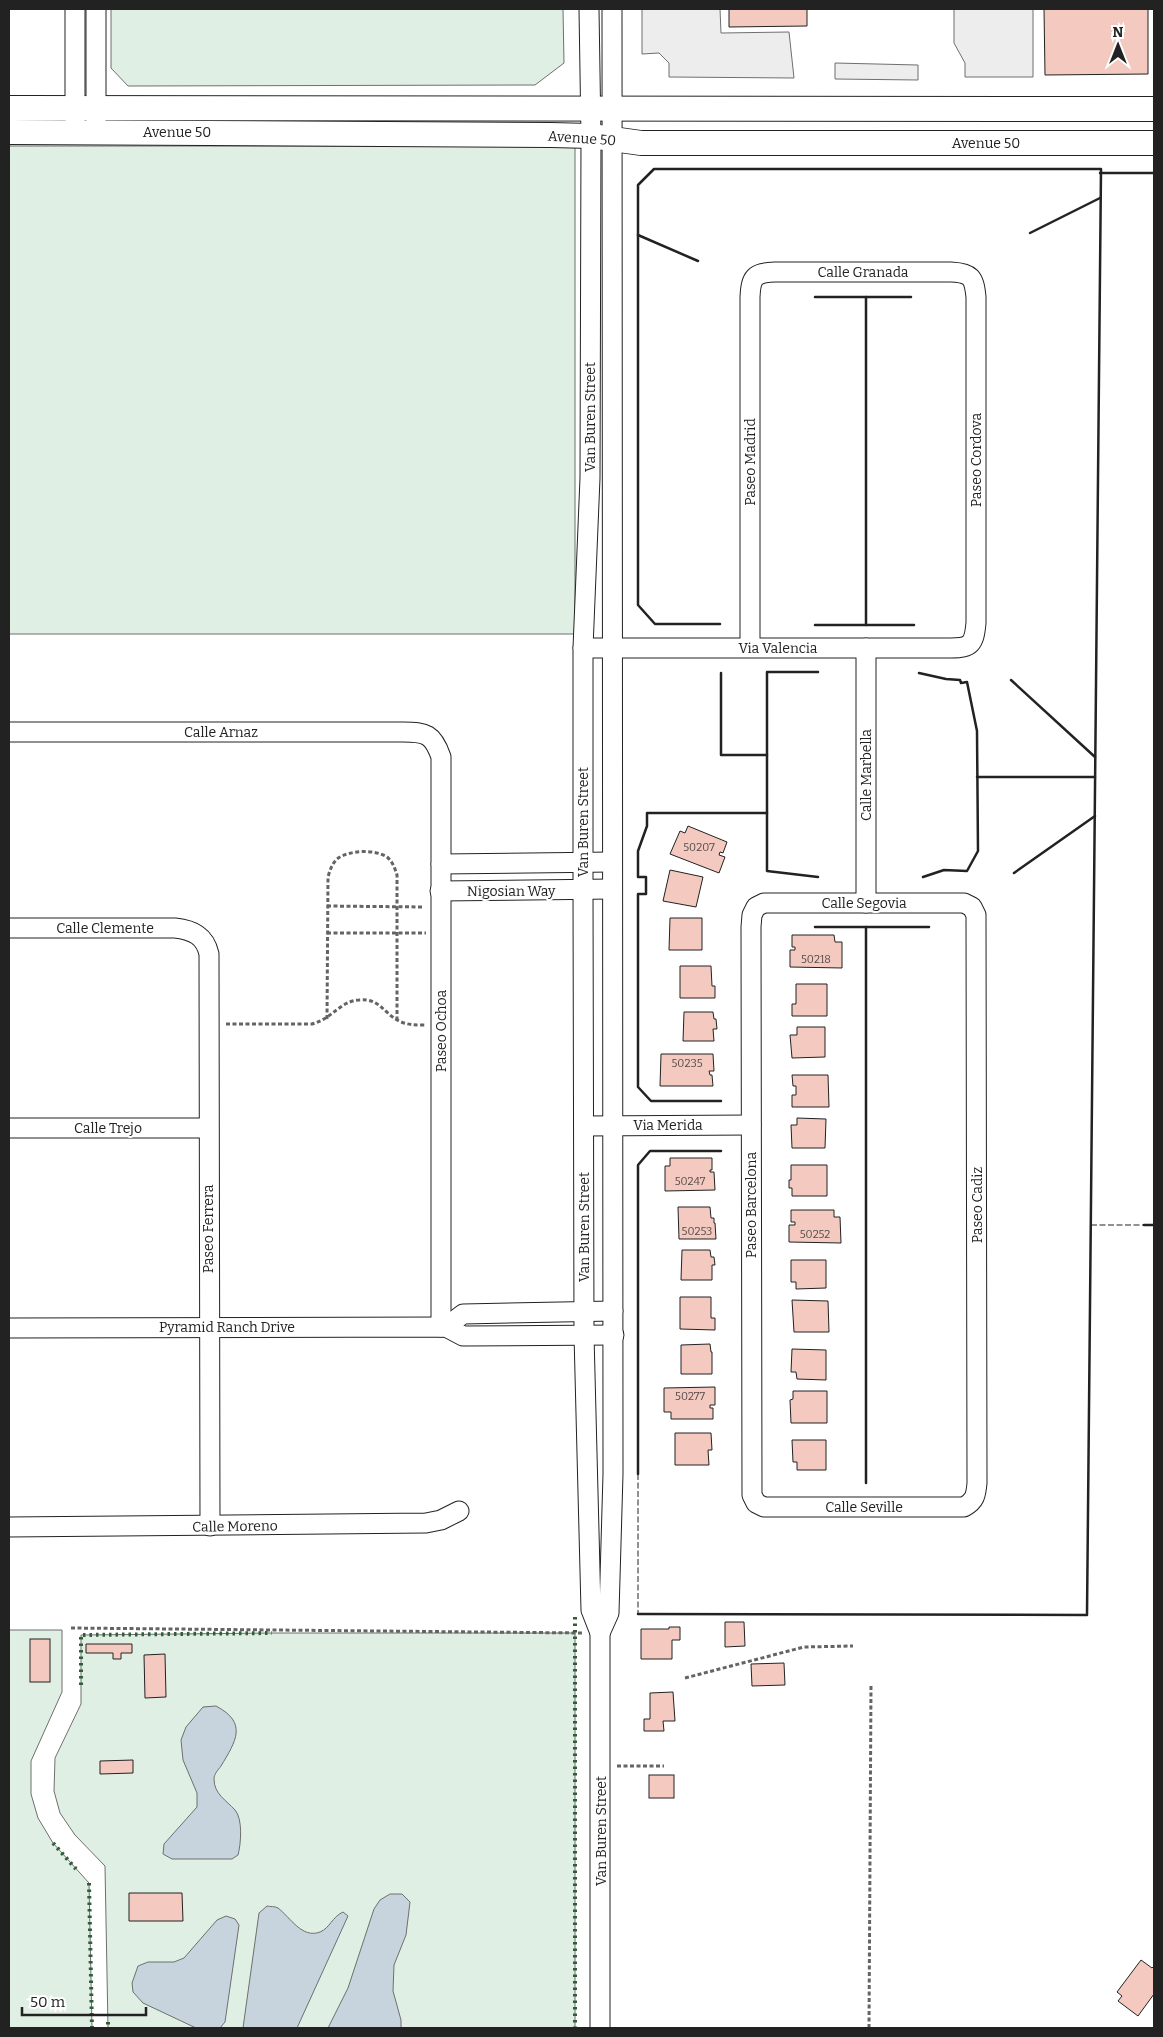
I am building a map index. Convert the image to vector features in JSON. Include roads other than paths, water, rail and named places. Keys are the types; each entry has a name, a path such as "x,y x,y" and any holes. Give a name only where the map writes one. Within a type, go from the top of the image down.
{"main road":[{"name":"Avenue 50","path":"9,108 1154,109"},
{"path":"751,143 820,130 917,130 931,123 943,109 955,122 969,131 1126,131 1154,142"},
{"name":"Avenue 50","path":"9,132 601,137 641,143 1154,142"}],"street":[{"path":"75,9 86,108"},
{"path":"85,132 96,9"},
{"name":"Van Buren Street","path":"589,9 602,108"},
{"name":"Van Buren Street","path":"600,2028 600,1634 591,1610 584,1335 583,648 602,108 612,9"},
{"name":"Van Buren Street","path":"600,1634 609,1614 614,1335 612,862 614,648 601,137"},
{"name":"Calle Granada","path":"754,276 763,272 963,272 971,276"},
{"name":"Paseo Madrid","path":"750,648 750,284 754,276"},
{"name":"Paseo Cordova","path":"971,276 975,284 976,297 976,623 975,636 971,644"},
{"name":"Via Valencia","path":"583,648 963,648 971,644"},
{"name":"Calle Marbella","path":"866,648 866,902"},
{"name":"Calle Arnaz","path":"9,732 421,732 432,738"},
{"name":"Paseo Ochoa","path":"432,738 437,745 441,757 440,1025 443,1327"},
{"name":"Nigosian Way","path":"440,864 612,862"},
{"name":"Nigosian Way","path":"440,899 612,889"},
{"name":"Calle Segovia","path":"756,907 764,903 777,902 952,902 964,903 972,907"},
{"name":"Paseo Barcelona","path":"756,907 752,915 751,928 751,1482 752,1495 756,1503"},
{"name":"Paseo Cadiz","path":"972,907 976,915 977,928 977,1482 976,1495 972,1503"},
{"name":"Calle Clemente","path":"9,928 175,928 190,930 200,935"},
{"name":"Paseo Ferrera","path":"200,935 206,943 209,954 208,1327 210,1526"},
{"name":"Via Merida","path":"584,1126 751,1126"},
{"name":"Calle Trejo","path":"9,1128 208,1128"},
{"path":"443,1327 463,1314 613,1311"},
{"name":"Pyramid Ranch Drive","path":"9,1328 443,1327 463,1336 614,1335"},
{"name":"Calle Seville","path":"756,1503 764,1507 777,1508 952,1508 964,1507 972,1503"},
{"name":"Calle Moreno","path":"9,1527 426,1523 440,1520 459,1511"}]}
